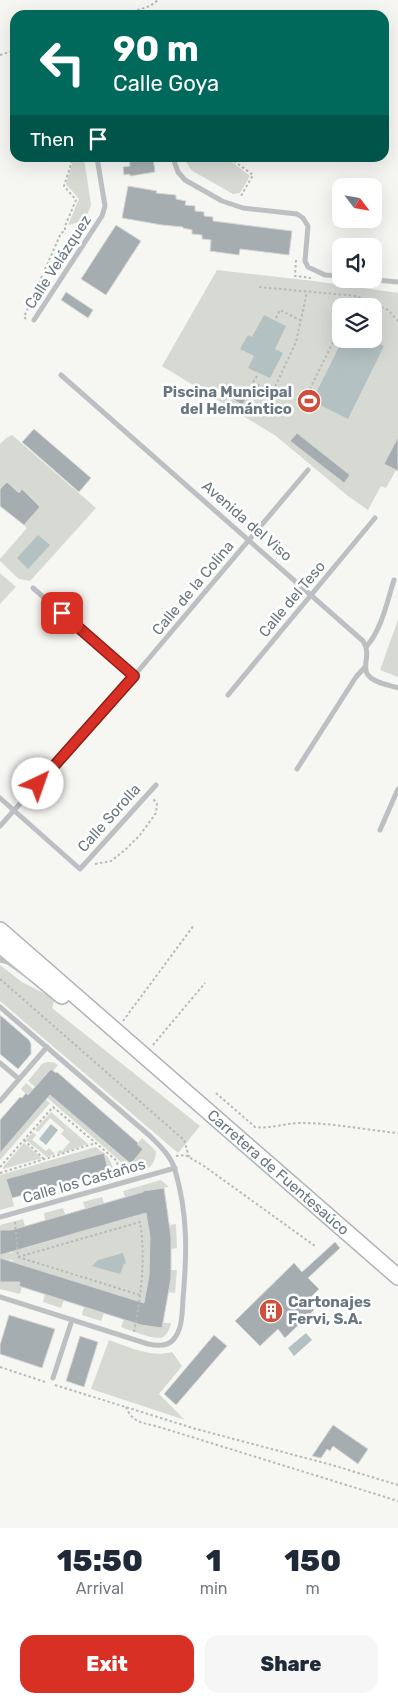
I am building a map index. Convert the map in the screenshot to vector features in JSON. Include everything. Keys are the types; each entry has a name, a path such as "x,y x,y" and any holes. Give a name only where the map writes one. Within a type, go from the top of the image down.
{"main road":[{"name":"Carretera de Fuentesaúco","path":"0,930 398,1277"},
{"path":"0,935 29,955"},
{"name":"Carretera de Fuentesaúco","path":"0,945 53,989 157,1068"}],"street":[{"name":"Calle Velázquez","path":"34,320 102,216 105,206 98,162"},
{"path":"174,162 178,172 186,180 222,201 236,206 297,214 303,218 308,226 305,261 308,267 321,273 332,275"},
{"path":"382,280 398,282"},
{"name":"Avenida del Viso","path":"61,375 250,540 367,646"},
{"name":"Calle de la Colina","path":"0,826 134,676 308,470"},
{"name":"Calle del Teso","path":"228,695 376,518"},
{"path":"297,769 365,667 368,657 367,646 372,640 379,624 394,580"},
{"path":"33,588 134,676"},
{"path":"365,667 367,675 398,688"},
{"name":"Calle Sorolla","path":"14,811 80,869 156,785"},
{"path":"380,830 398,789"},
{"path":"0,798 14,811"},
{"path":"0,960 8,962 24,974 53,989"},
{"path":"0,1007 150,1136 170,1158 175,1168 184,1211 187,1252 180,1328 173,1340 160,1346 148,1344 0,1297"},
{"path":"0,1101 47,1047"},
{"path":"0,1063 19,1079"},
{"name":"Calle los Castaños","path":"0,1217 175,1168"},
{"path":"53,1378 72,1320"}],"path":[{"path":"138,10 150,6 158,0"},
{"path":"65,231 65,226 76,200 64,186 71,162"},
{"path":"235,162 253,175 241,196"},
{"path":"297,253 295,276 317,279 321,273"},
{"path":"258,288 356,296 388,310 397,316 398,321"},
{"path":"257,376 252,384 274,389 296,342 307,292"},
{"path":"276,318 280,310 300,320"},
{"path":"301,407 332,344"},
{"path":"85,862 96,865 111,861 140,836 156,813 156,803 148,793"},
{"path":"115,1031 194,926"},
{"path":"0,979 184,1140 189,1157"},
{"path":"142,1055 152,1046 205,983"},
{"path":"216,1093 255,1127 262,1128 298,1123 332,1124 398,1133"},
{"path":"0,1167 53,1107 116,1161 120,1177"},
{"path":"24,1140 45,1160"},
{"path":"0,1173 96,1143"},
{"path":"170,1158 182,1154 189,1157 225,1180 314,1246"},
{"path":"14,1221 18,1257"},
{"path":"18,1257 140,1222 143,1240 140,1295 134,1332"},
{"path":"18,1257 140,1295"},
{"path":"0,1367 196,1429 332,1464 398,1485"},
{"path":"126,1407 128,1413 138,1422 398,1501"}],"shaded area":[{"path":"73,162 85,162 91,205 83,219 68,225 79,199 66,184"},
{"path":"186,162 232,162 250,176 240,193 233,194 191,170"},
{"name":"Piscina Municipal del Helmántico","path":"217,270 332,284 332,288 363,288 398,293 398,471 396,470 386,488 381,486 368,510 348,496 276,436 162,366"},
{"path":"264,315 286,326 275,349 283,353 270,378 248,368 254,356 240,349 248,335 252,337"},
{"path":"382,345 384,346 348,419 312,401 338,348 382,348"},
{"path":"12,435 96,508 30,581 19,579 0,561 27,528 24,525 39,507 22,490 19,493 7,482 0,489 0,444"},
{"path":"38,535 50,545 28,569 17,558"},
{"path":"0,573 16,587 0,604"},
{"path":"398,620 398,677 380,670"},
{"path":"0,965 22,982 55,999 52,1008 200,1126 178,1153 0,1001"},
{"path":"53,1062 58,1065 53,1071 50,1069 38,1084 131,1164 143,1149 137,1144 142,1138 156,1151 156,1156 150,1167 124,1176 120,1161 28,1081 42,1064"},
{"path":"26,1083 50,1103 0,1160 0,1153 40,1106 21,1089"},
{"path":"51,1112 88,1144 59,1154 57,1152 62,1151 70,1142 61,1134 64,1130 50,1118 38,1132 35,1130"},
{"path":"51,1124 58,1130 46,1145 39,1139"},
{"path":"33,1132 36,1135 32,1140 46,1151 49,1148 55,1154 47,1157 26,1140"},
{"path":"24,1143 42,1158 3,1169 3,1167"},
{"path":"96,1147 103,1153 7,1180 14,1206 0,1210 0,1175"},
{"path":"103,1153 109,1159 115,1177 110,1178"},
{"path":"161,1180 169,1187 143,1191 149,1233 170,1231 169,1225 176,1224 177,1248 171,1249 170,1242 150,1242 149,1274 177,1270 175,1293 168,1292 142,1325 162,1328 163,1323 171,1323 163,1337 149,1336 121,1327 124,1319 98,1311 104,1313 101,1321 82,1315 84,1307 59,1298 64,1300 61,1308 43,1302 45,1294 50,1296 25,1266 19,1286 22,1287 20,1294 0,1289 0,1282 12,1282 13,1260 0,1259 0,1253 13,1253 13,1230 0,1230 0,1225 23,1219 25,1226 20,1228 26,1248 57,1239 52,1219 45,1220 44,1213 63,1208 65,1214 60,1216 65,1236 97,1227 91,1207 85,1209 83,1202 102,1197 104,1203 100,1205 105,1225 137,1216 123,1191"},
{"path":"123,1253 126,1263 120,1274 92,1266 98,1260"},
{"path":"306,1333 312,1340 294,1356 288,1348"},
{"path":"109,1340 148,1353 172,1352 182,1366 159,1394 185,1420 91,1389"}],"building":[{"path":"130,162 154,162 155,172 130,176 130,174 124,175 123,167 130,166"},
{"path":"128,186 157,191 156,193 176,195 176,199 186,201 185,205 195,206 195,211 204,212 204,216 213,217 213,221 292,231 289,255 240,249 239,255 210,251 211,240 202,239 202,235 192,234 192,230 122,218"},
{"path":"116,225 141,241 106,295 81,279"},
{"path":"66,292 93,310 88,318 61,300"},
{"path":"226,384 247,398 242,405 221,391"},
{"path":"34,429 91,478 79,492 22,442"},
{"path":"297,433 350,475 344,483 290,441"},
{"path":"398,437 398,471 384,464"},
{"path":"7,482 19,493 22,489 40,507 24,525 0,506 0,489"},
{"path":"0,1015 29,1040 31,1044 31,1054 18,1069 0,1054"},
{"path":"51,1069 57,1072 138,1143 143,1149 131,1164 50,1095 0,1153 0,1120 20,1097 22,1098 26,1093 28,1095"},
{"path":"104,1153 108,1170 104,1171 104,1173 12,1198 6,1179"},
{"path":"164,1188 171,1237 171,1278 162,1328 141,1325 19,1286 20,1282 0,1282 0,1258 144,1303 149,1276 150,1237 146,1213 0,1255 0,1230 12,1230 143,1191"},
{"name":"Cartonajes Fervi, S.A.","path":"335,1242 340,1248 308,1278 319,1289 306,1302 314,1310 285,1338 278,1329 260,1346 235,1321 294,1263 302,1272"},
{"path":"9,1315 55,1329 42,1368 0,1354 0,1345"},
{"path":"214,1335 227,1346 176,1405 164,1394"},
{"path":"80,1336 98,1342 84,1387 66,1381"},
{"path":"333,1425 368,1449 358,1464 333,1446 330,1451 327,1449 321,1458 312,1456"}],"place":[{"name":"Piscina Municipal del Helmántico","path":"309,401"},
{"name":"Cartonajes Fervi, S.A.","path":"271,1311"}],"route":[{"path":"38,784 134,676 62,613"}]}
